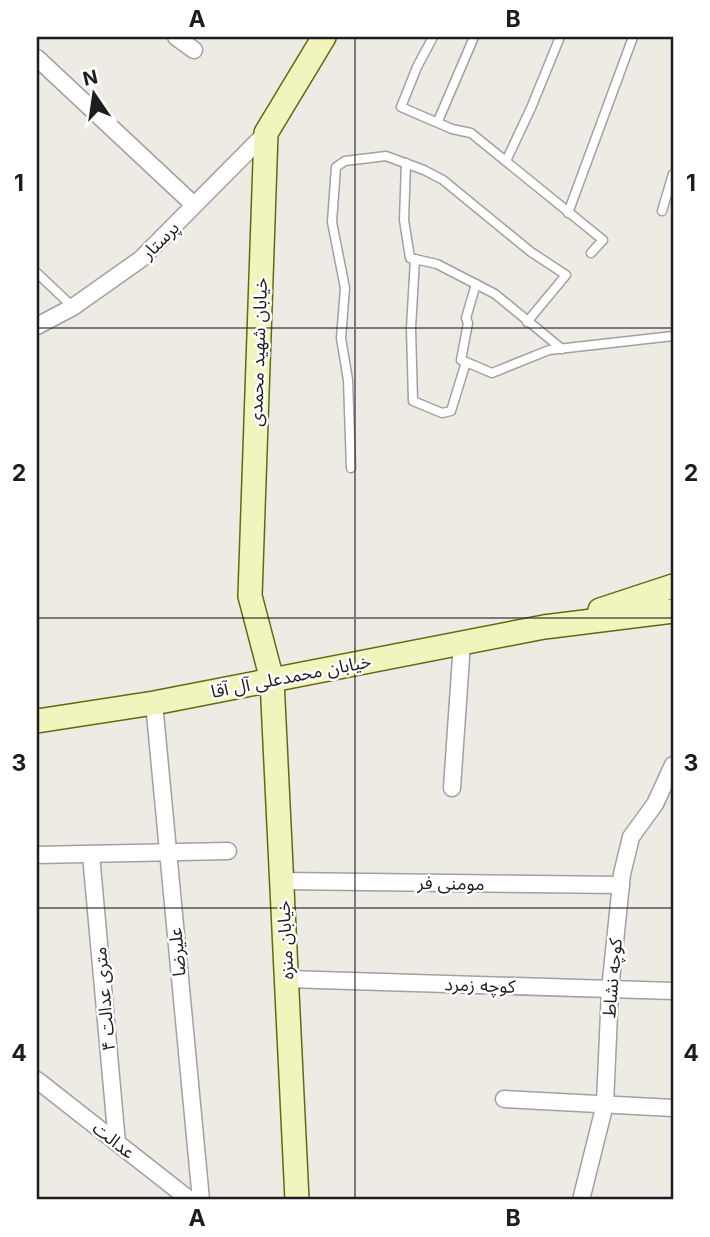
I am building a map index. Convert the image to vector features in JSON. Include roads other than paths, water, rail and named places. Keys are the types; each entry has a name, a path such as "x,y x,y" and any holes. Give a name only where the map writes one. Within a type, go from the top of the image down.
{"street":[{"path":"176,37 194,50"},
{"name":"خیابان شهید محمدی","path":"272,680 250,596 266,133 324,37"},
{"path":"37,58 194,205"},
{"name":"پرستار","path":"37,326 73,307 141,259 266,133"},
{"name":"خیابان محمدعلی آل آقا","path":"544,627 673,586"},
{"name":"خیابان محمدعلی آل آقا","path":"37,721 154,703 544,627 673,611"},
{"path":"452,788 462,643"},
{"name":"خیابان منزه","path":"272,680 298,1200"},
{"name":"علیرضا","path":"154,703 201,1200"},
{"name":"کوچه نشاط","path":"581,1200 605,1104 610,990 621,885 631,838 655,804 673,765"},
{"path":"37,855 228,851"},
{"name":"۴ متری عدالت","path":"90,855 117,1143"},
{"name":"مومنی فر","path":"282,881 621,885"},
{"name":"کوچه زمرد","path":"287,979 673,991"},
{"name":"عدالت","path":"37,1080 190,1200"},
{"path":"504,1099 673,1108"}],"lane":[{"path":"433,37 401,107 452,129 471,133 603,240 591,253"},
{"path":"438,121 474,37"},
{"path":"506,161 560,37"},
{"path":"568,213 632,37"},
{"path":"351,468 348,380 341,338 345,288 332,222 335,167 345,161 386,156 443,180 531,252 566,275 527,322"},
{"path":"406,163 404,220 410,258 437,264 503,300 562,349"},
{"path":"662,211 673,174"},
{"path":"415,259 411,328 414,401 442,413 450,411 466,362"},
{"path":"37,273 73,307"},
{"path":"476,284 466,318 468,323 461,360 492,373 549,351 673,336"}]}
